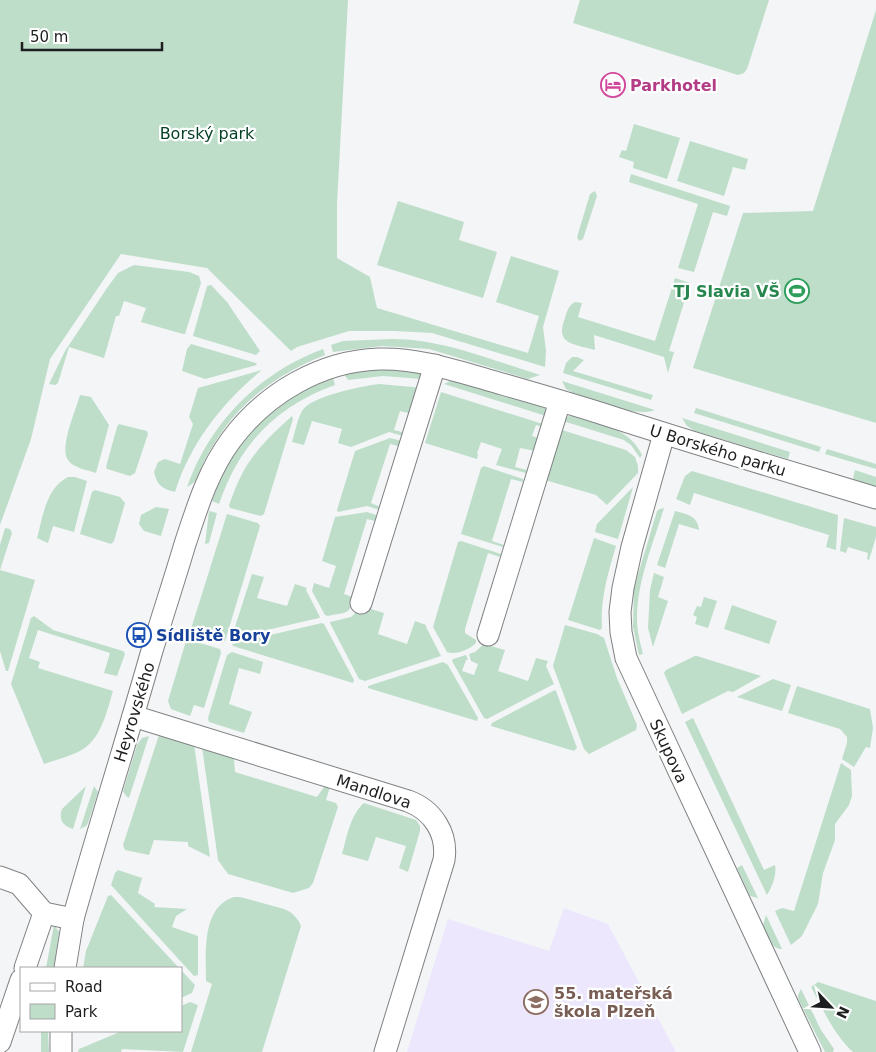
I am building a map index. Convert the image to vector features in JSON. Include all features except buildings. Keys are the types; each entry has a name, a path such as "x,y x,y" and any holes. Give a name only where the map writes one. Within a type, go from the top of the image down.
{"street":[{"name":"U Borského parku","path":"198,506 211,473 230,440 255,412 280,392 311,375 350,363 377,359 435,365 560,401 876,498"},
{"path":"361,603 435,365"},
{"path":"488,635 560,401"},
{"name":"Skupova","path":"664,434 632,547 623,588 620,626 626,658 810,1052"},
{"name":"Heyrovského","path":"65,967 72,919 167,601 198,506"},
{"name":"Mandlova","path":"133,716 408,801 424,808 433,818 443,838 445,847 444,860 385,1052"},
{"path":"0,877 19,884 44,913 72,919"},
{"path":"25,967 44,913"},
{"path":"0,1042 20,983"},
{"path":"61,1032 61,1052"}],"shaded area":[{"name":"55. mateřská škola Plzeň","path":"564,908 608,924 676,1052 407,1052 448,919 549,951"}],"green space":[{"name":"Borský park","path":"0,0 348,0 337,203 337,258 370,277 377,308 528,353 539,316 496,302 511,256 559,271 543,327 546,351 545,367 432,333 349,331 297,347 291,351 207,268 121,254 50,359 31,439 0,525"},
{"path":"580,0 769,0 747,69 744,73 738,75 573,23"},
{"name":"TJ Slavia VŠ","path":"876,10 876,423 693,368 743,213 813,211"},
{"path":"634,124 680,138 667,179 633,168 634,162 619,157 622,150 626,151"},
{"path":"690,141 748,159 745,170 733,167 724,196 677,181"},
{"path":"631,174 730,206 727,216 713,212 694,272 678,268 698,204 629,182"},
{"path":"595,191 597,196 583,239 579,241 577,237 590,194"},
{"path":"398,201 464,222 459,240 497,252 483,298 377,265"},
{"path":"134,265 189,272 199,276 201,283 185,334 141,322 146,308 124,301 119,316 116,316 104,358 69,347 58,383 55,385 49,384 65,351 107,288 118,273"},
{"path":"675,278 690,283 669,351 674,352 668,373 664,357 594,335 595,350 568,342 564,338 562,327 568,308 575,302 582,303 578,317 655,341"},
{"path":"211,285 227,302 260,351 256,355 193,336 207,286"},
{"path":"392,339 448,346 540,375 528,379 429,349 382,346 333,352 331,345 343,341"},
{"path":"191,344 256,363 257,365 205,379 182,371 187,349"},
{"path":"323,349 325,355 282,376 256,394 234,416 215,441 196,480 187,487 209,441 223,421 240,403 258,386 278,372 300,359"},
{"path":"572,357 584,360 573,371 653,395 651,400 563,373 566,363"},
{"path":"383,369 422,371 421,379 383,376 348,380 344,374"},
{"path":"262,370 221,410 199,440 175,492 161,486 154,472 158,462 165,459 180,464 193,424 189,417 198,388"},
{"path":"333,378 335,385 295,404 262,430 237,463 219,504 212,501 231,459 258,425 291,398"},
{"path":"454,379 545,407 546,416 444,384"},
{"path":"562,381 655,410 637,412 603,404 573,393 566,389"},
{"path":"379,384 424,388 412,414 400,411 394,430 406,433 403,436 389,432 351,447 338,443 342,429 312,421 304,445 292,442 297,422 302,411 307,406 326,396"},
{"path":"441,392 546,425 546,428 536,425 532,436 542,439 536,451 520,448 515,467 527,470 526,473 496,465 502,449 481,442 477,459 425,443"},
{"path":"80,395 91,397 109,425 96,473 73,465 68,460 66,454 67,438"},
{"path":"696,408 821,447 819,452 694,413"},
{"path":"570,415 621,432 629,438 642,455 640,458 631,445 624,440 563,421"},
{"path":"292,416 293,419 264,514 261,516 230,508 229,505 238,483 251,459 270,436"},
{"path":"682,418 790,452 788,459 695,431 687,426"},
{"path":"119,424 147,431 148,434 135,473 130,476 107,469 106,467"},
{"path":"562,430 626,450 635,457 638,473 607,505 596,495 545,480"},
{"path":"390,438 402,441 402,447 390,444 371,503 383,508 380,510 367,506 338,512 337,510 355,451"},
{"path":"827,449 876,464 876,469 825,454"},
{"path":"484,466 523,479 523,482 511,479 492,541 504,545 503,547 461,534 481,468"},
{"path":"855,470 876,477 876,487 853,479"},
{"path":"692,471 838,515 836,550 826,547 829,535 694,493 690,505 676,499 685,476"},
{"path":"68,477 87,481 74,532 53,526 48,543 37,538 46,503 55,488"},
{"path":"633,487 618,539 595,532 597,524"},
{"path":"95,490 120,497 125,503 114,541 111,544 80,534 92,492"},
{"path":"156,507 169,509 161,536 144,531 139,524 141,515"},
{"path":"664,508 646,563 640,591 637,623 643,654 639,655 633,627 634,588 657,511"},
{"path":"209,511 217,513 209,543 205,544"},
{"path":"675,511 694,519 699,530 679,524 665,568 657,565"},
{"path":"367,512 379,516 379,522 367,519 344,594 355,598 353,604 346,612 325,615 312,591 314,583 329,588 336,566 322,561 335,517"},
{"path":"227,514 258,523 260,526 225,641 222,643 190,632"},
{"path":"844,518 876,527 876,537 869,560 867,559 868,553 848,547 846,553 840,551"},
{"path":"5,528 10,529 12,533 0,570 0,545"},
{"path":"594,538 616,546 605,586 602,628 600,630 568,620"},
{"path":"461,541 501,554 500,557 488,553 465,629 465,633 476,640 476,643 470,648 451,653 447,652 433,627 458,542"},
{"path":"0,570 35,580 8,671 6,671 0,651"},
{"path":"654,573 664,577 658,597 668,601 653,647 648,628 650,590"},
{"path":"252,574 264,577 257,598 287,606 295,584 307,588 306,590 320,617 234,636 233,633"},
{"path":"704,597 717,601 708,628 695,624 697,617 693,615 697,606 701,607"},
{"path":"732,605 777,621 769,644 724,629"},
{"path":"364,607 384,613 378,634 407,644 415,621 426,625 441,656 365,681 359,679 330,622 351,617"},
{"path":"34,616 53,630 123,651 125,654 117,676 104,673 110,653 38,630 29,658 40,662 38,668 113,691 101,726 92,741 78,752 44,764 11,684 31,618"},
{"path":"322,623 354,680 353,683 233,646 232,644"},
{"path":"565,625 597,634 604,638 617,678 637,725 636,730 589,754 584,749 553,666"},
{"path":"190,640 220,649 221,653 204,708 194,705 190,716 171,709 168,701 186,641"},
{"path":"484,644 505,650 498,671 528,681 536,658 548,661 546,666 554,684 487,719 484,718 452,661 466,655 468,660 466,660 462,671 474,675 478,664 471,661 469,654 475,652"},
{"path":"232,652 263,662 260,674 239,668 229,704 252,712 244,733 209,722 208,718 227,655"},
{"path":"695,656 761,676 733,692 728,691 682,714 664,673 666,670"},
{"path":"443,662 448,665 478,718 477,721 368,688 368,686"},
{"path":"773,679 791,685 782,711 737,697"},
{"path":"797,686 870,709 873,728 870,748 866,747 854,767 842,759 847,737 840,729 788,713"},
{"path":"555,690 577,748 574,751 491,726 492,723"},
{"path":"693,718 764,870 775,865 774,881 767,895 685,722"},
{"path":"159,735 194,744 210,857 188,846 188,842 154,840 149,855 125,850 123,845"},
{"path":"149,736 129,798 123,791 137,745 142,738"},
{"path":"202,747 231,756 234,759 235,772 317,797 324,787 330,787 326,800 336,803 338,807 313,883 309,888 293,893 228,874 218,860"},
{"path":"841,763 851,770 852,796 849,805 835,824 835,840 823,873 818,904 802,936 791,945 775,911 782,908 794,911"},
{"path":"86,786 73,829 62,822 62,809"},
{"path":"94,786 98,792 88,823 80,829"},
{"path":"364,803 416,820 420,826 408,872 399,868 406,846 376,837 368,861 342,854 352,820"},
{"path":"742,865 758,898 750,896 737,868"},
{"path":"118,870 142,878 138,893 155,904 154,907 187,909 176,916 172,927 198,936 198,975 194,976 111,885"},
{"path":"111,895 178,967 83,967 86,951 108,896"},
{"path":"234,897 284,909 298,920 301,926 262,1052 191,1052 212,984 206,981 206,945 211,921 223,902"},
{"path":"766,915 782,949 775,947 768,936 763,925"},
{"path":"54,925 59,932 54,967 46,967"},
{"path":"182,971 195,985 192,993 182,998"},
{"path":"818,982 876,1001 876,1052 853,1052 840,1038 811,987"},
{"path":"801,989 821,1030 834,1049 833,1052 825,1052 798,999"},
{"path":"190,1002 198,1005 183,1052 122,1049 121,1052 78,1052 79,1049 120,1032 182,1032 182,1006"},
{"path":"41,1032 48,1032 49,1052 41,1052"}],"place":[{"name":"Parkhotel","path":"613,85"},
{"name":"TJ Slavia VŠ","path":"797,291"},
{"name":"Sídliště Bory","path":"139,635"},
{"name":"55. mateřská škola Plzeň","path":"536,1002"}]}
